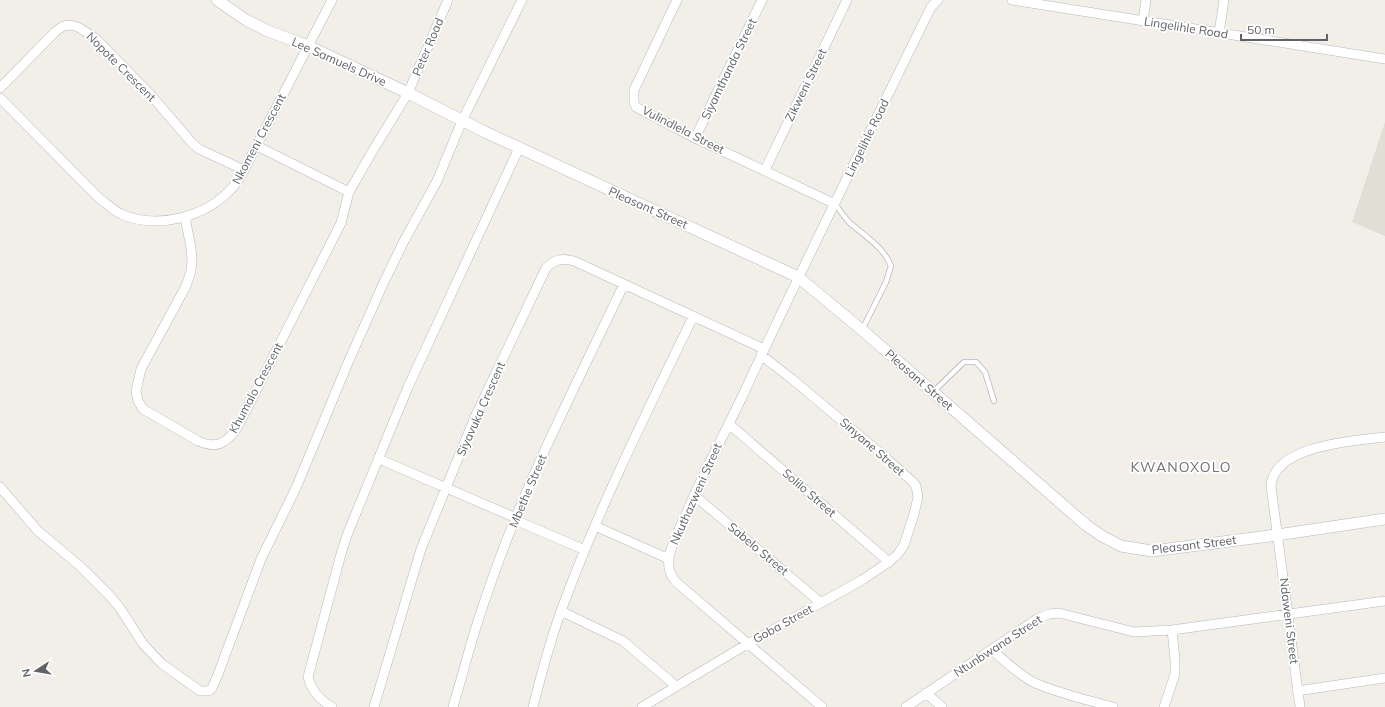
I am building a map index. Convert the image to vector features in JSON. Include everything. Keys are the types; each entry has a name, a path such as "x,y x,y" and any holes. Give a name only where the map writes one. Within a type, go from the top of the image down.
{"street":[{"name":"Lee Samuels Drive","path":"217,0 246,20 268,31 308,46 408,93 462,121"},
{"name":"Nkomeni Crescent","path":"0,98 99,198 121,214 156,221 185,217 198,212 222,198 233,188 257,146 332,0"},
{"name":"Peter Road","path":"408,93 448,0"},
{"path":"0,487 38,531 80,566 109,595 120,608 151,654 162,664 197,689 204,692 209,691 217,677 261,559 296,488 347,365 384,282 404,241 437,181 462,121 522,0"},
{"name":"Vulindlela Street","path":"677,0 637,81 634,90 634,102 636,107 695,138 835,204"},
{"name":"Siyamthanda Street","path":"695,138 762,0"},
{"name":"Zikweni Street","path":"765,170 847,0"},
{"name":"Lingelihle Road","path":"798,278 931,7 938,0"},
{"name":"Lingelihle Road","path":"1012,0 1385,59"},
{"path":"1143,21 1146,0"},
{"path":"1219,33 1224,0"},
{"name":"Nopote Crescent","path":"0,88 55,32 63,26 70,25 78,27 95,38 150,94 192,143 199,148 244,170"},
{"name":"Khumalo Crescent","path":"185,217 189,233 192,259 188,280 141,369 136,391 138,401 142,408 198,441 214,445 228,440 237,428 341,223 349,192 408,93"},
{"name":"Pleasant Street","path":"462,121 798,278 819,293 1086,525 1102,536 1121,546 1152,551 1385,519"},
{"path":"257,146 349,192"},
{"path":"332,707 318,696 308,677 341,554 408,387 519,148"},
{"name":"Siyavuka Crescent","path":"374,707 421,549 475,417 546,268 558,260 568,260 624,284 763,352"},
{"name":"Nkuthazweni Street","path":"798,278 694,494 674,540 669,559 669,572 676,582 822,707"},
{"name":"Mbethe Street","path":"453,707 486,597 516,519 539,463 624,284"},
{"path":"533,707 561,611 585,550 648,409 693,317"},
{"name":"Sinyane Street","path":"763,352 916,486 918,492 918,502 904,545 898,554 889,562"},
{"name":"Solilo Street","path":"729,424 889,562"},
{"name":"Ndaweni Street","path":"1300,707 1271,486 1273,475 1280,466 1310,449 1385,437"},
{"path":"379,460 585,550"},
{"name":"Sabelo Street","path":"694,494 821,603"},
{"path":"595,526 669,559"},
{"name":"Goba Street","path":"642,707 889,562"},
{"name":"Ntunbwana Street","path":"906,707 1037,619 1054,613 1066,614 1134,632 1172,630 1385,601"},
{"path":"561,611 623,641 676,686"},
{"path":"1164,707 1175,674 1172,630"},
{"path":"992,650 1033,682 1113,707"},
{"path":"1298,691 1385,678"},
{"path":"926,693 942,707"}],"lane":[{"path":"835,204 850,222 879,249 891,266 886,282 862,330"},
{"path":"933,392 964,362 976,362 985,372 994,402"}],"shaded area":[{"path":"1385,122 1385,236 1352,222"}],"district":[{"name":"KWANOXOLO","path":"1181,467"}]}
